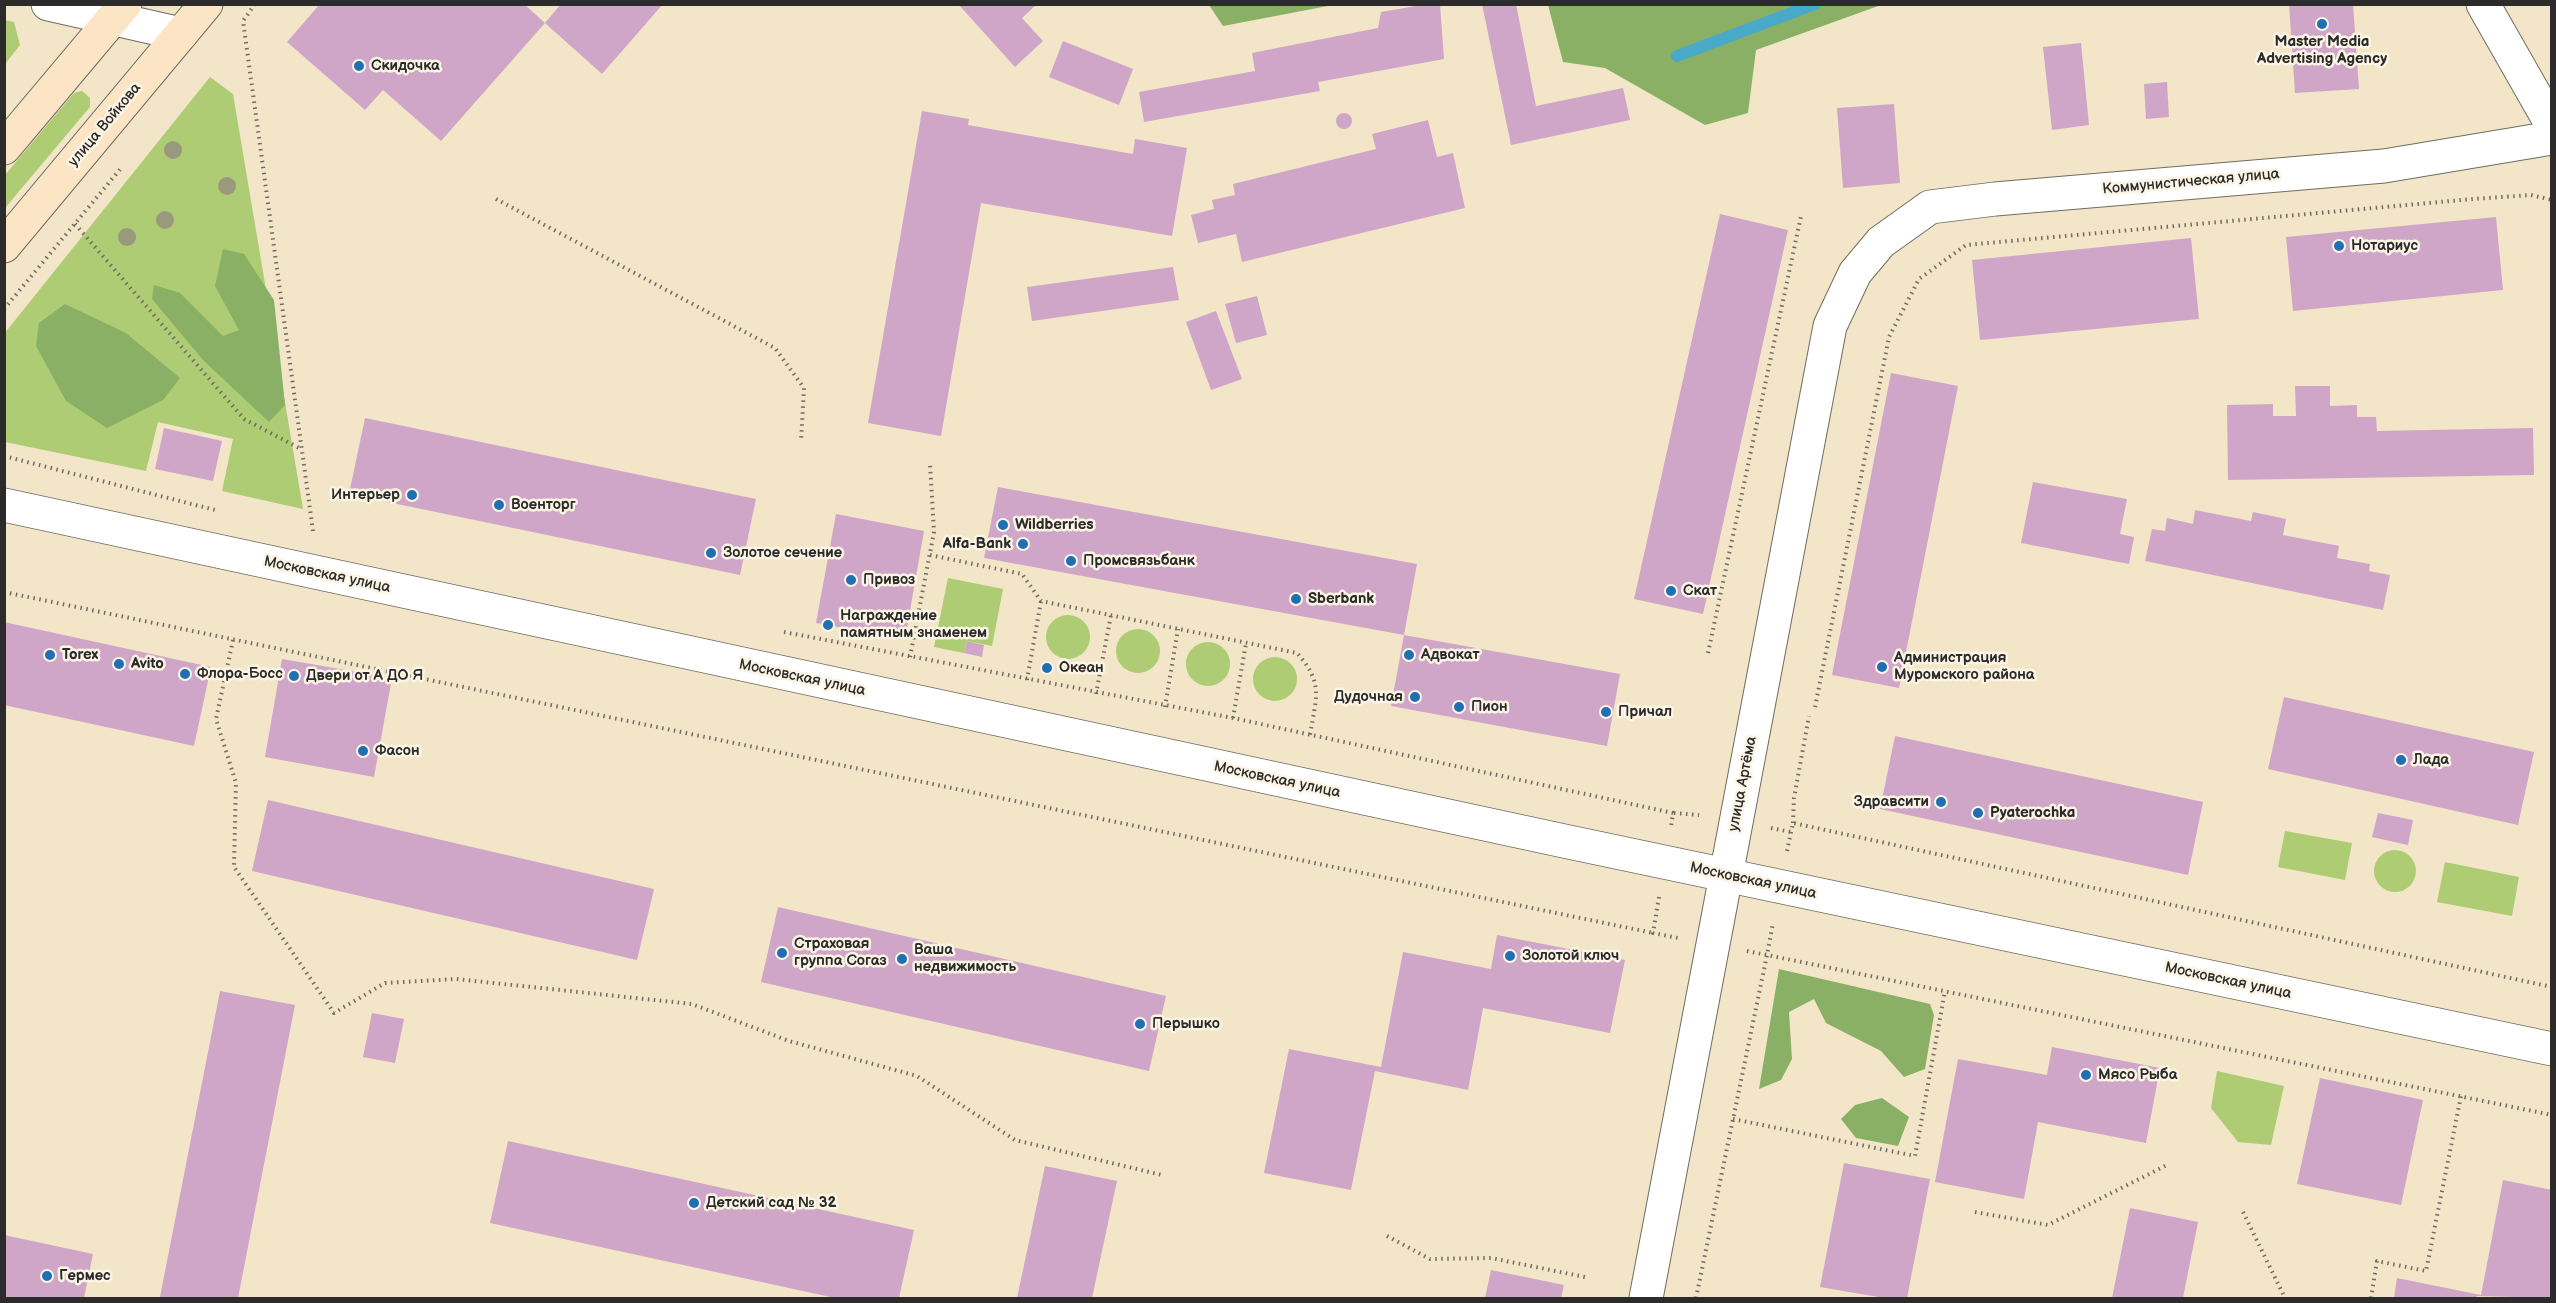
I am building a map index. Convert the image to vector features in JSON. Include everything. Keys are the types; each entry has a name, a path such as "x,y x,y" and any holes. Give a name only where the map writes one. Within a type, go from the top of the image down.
{"main road":[{"name":"улица Войкова","path":"4,246 206,4"},
{"path":"4,148 119,12"}],"street":[{"path":"48,4 119,12 181,34"},
{"path":"2483,4 2552,125"},
{"name":"Коммунистическая улица","path":"1855,273 1881,242 1930,207 2384,166 2552,138"},
{"name":"улица Артёма","path":"1646,1299 1830,326 1855,273"},
{"name":"Московская улица","path":"4,505 1665,863 2552,1049"}],"path":[{"path":"255,4 243,21 313,531"},
{"path":"1815,707 1888,337 1919,279 1966,245 2473,199 2531,195 2552,200"},
{"path":"496,200 776,348 804,387 801,442"},
{"path":"1708,653 1801,216"},
{"path":"75,224 244,419 302,450"},
{"path":"4,456 227,512"},
{"path":"910,657 934,532 930,464"},
{"path":"302,529 325,534"},
{"path":"930,555 1022,574 1041,601 1297,653 1311,669 1318,688 1310,735"},
{"path":"4,592 1653,933 2552,1115"},
{"path":"1027,680 1041,601"},
{"path":"1096,693 1111,615"},
{"path":"1165,707 1178,629"},
{"path":"780,632 1165,707 1233,718 1673,813 1653,933"},
{"path":"232,639 216,719 236,783 234,867 334,1013 386,983 456,979 692,1004 789,1041 918,1076 1015,1140 1162,1175"},
{"path":"1233,718 1246,643"},
{"path":"1696,1299 1793,823 1794,798 1809,716"},
{"path":"1793,823 2552,987"},
{"path":"1733,1119 1915,1156 1946,991"},
{"path":"2371,1299 2377,1261 2426,1271 2461,1096"},
{"path":"1975,1212 2048,1225 2169,1164"},
{"path":"2243,1212 2285,1299"},
{"path":"1387,1236 1430,1259 1491,1258 1585,1277"}],"green space":[{"path":"1548,4 1881,5 1756,50 1748,113 1705,125 1605,68 1563,62"},
{"path":"1209,5 1333,5 1223,26"},
{"path":"5,20 14,22 20,45 5,64"},
{"path":"210,77 233,94 303,509 222,491 233,439 158,422 146,471 5,442 4,334"},
{"path":"82,91 90,98 90,107 5,208 5,175 74,93"},
{"path":"223,249 244,254 274,300 285,405 269,422 204,361 152,299 154,285 180,293 223,336 239,330 215,286"},
{"path":"65,304 126,333 180,378 163,400 107,428 66,401 36,346 39,323"},
{"path":"948,578 1003,589 992,646 967,641 964,653 934,647"},
{"path":"1068,615 1084,621 1090,637 1084,653 1068,659 1052,653 1046,637 1052,621"},
{"path":"1138,629 1154,635 1160,651 1154,667 1138,673 1122,667 1116,651 1122,635"},
{"path":"1208,642 1223,649 1230,664 1223,679 1208,686 1193,679 1186,664 1193,649"},
{"path":"1275,657 1290,664 1297,679 1290,694 1275,701 1260,694 1253,679 1260,664"},
{"path":"2285,831 2352,843 2345,880 2278,867"},
{"path":"2395,850 2410,856 2416,871 2410,886 2395,892 2380,886 2374,871 2380,856"},
{"path":"2445,862 2519,877 2512,916 2437,902"},
{"path":"1779,969 1930,1004 1934,1015 1925,1069 1904,1077 1881,1051 1826,1023 1814,999 1789,1012 1792,1059 1781,1080 1759,1089"},
{"path":"2217,1071 2284,1086 2271,1145 2238,1142 2211,1108"},
{"path":"1882,1098 1909,1117 1898,1146 1856,1138 1841,1119 1855,1105"}],"building":[{"path":"320,4 524,4 545,23 441,141 383,90 365,110 287,42"},
{"path":"561,4 663,4 602,74 545,23"},
{"path":"958,4 1037,4 1022,18 1043,41 1015,67"},
{"path":"1440,4 1444,59 1318,82 1320,91 1144,122 1139,92 1255,71 1252,53 1378,28 1381,12"},
{"path":"1482,4 1516,4 1536,106 1623,88 1630,120 1511,145"},
{"path":"2289,4 2353,4 2359,89 2295,93"},
{"path":"1063,41 1133,69 1119,105 1049,77"},
{"path":"2081,43 2089,125 2052,130 2043,47"},
{"path":"2167,82 2169,117 2146,119 2144,84"},
{"path":"1894,104 1900,183 1843,188 1837,108"},
{"path":"922,111 969,119 968,125 1133,154 1135,139 1187,148 1172,236 981,203 941,436 868,423"},
{"path":"1344,113 1350,115 1352,121 1350,127 1344,129 1338,127 1336,121 1338,115"},
{"path":"1428,120 1437,157 1453,153 1465,208 1242,262 1236,234 1198,243 1191,215 1214,209 1212,200 1235,195 1233,184 1376,149 1372,134"},
{"path":"1720,214 1788,230 1703,614 1634,599"},
{"path":"2496,217 2503,290 2293,311 2286,237"},
{"path":"2191,238 2199,319 1980,340 1972,260"},
{"path":"1173,267 1179,300 1032,321 1027,287"},
{"path":"1257,296 1267,335 1236,343 1225,304"},
{"path":"1216,311 1242,379 1211,390 1186,322"},
{"path":"1891,373 1958,386 1899,688 1832,675"},
{"path":"2295,386 2330,386 2330,406 2357,405 2357,417 2376,417 2377,431 2533,428 2534,475 2228,480 2227,405 2273,404 2273,416 2296,416"},
{"path":"365,418 756,499 740,575 349,494"},
{"path":"164,428 222,441 213,481 155,469"},
{"path":"2033,482 2127,499 2120,534 2134,537 2129,564 2021,543"},
{"path":"998,487 1417,564 1404,635 984,558"},
{"path":"2195,510 2251,521 2253,512 2286,519 2283,535 2339,546 2337,558 2370,564 2369,571 2390,575 2383,610 2145,561 2152,529 2165,531 2167,518 2193,524"},
{"path":"836,514 924,531 905,639 816,623"},
{"path":"4,622 211,667 194,746 4,705"},
{"path":"1404,635 1620,674 1607,746 1391,706"},
{"path":"967,641 984,645 982,657 964,653"},
{"path":"282,659 392,678 374,777 265,757"},
{"name":"Лада","path":"2284,697 2534,752 2518,825 2268,769"},
{"path":"1895,736 2203,802 2188,875 1880,809"},
{"path":"268,800 654,889 637,960 252,871"},
{"path":"2378,813 2413,820 2408,845 2372,837"},
{"path":"778,907 1166,996 1149,1071 761,982"},
{"path":"1497,935 1625,960 1610,1033 1483,1008 1468,1090 1375,1071 1351,1190 1264,1173 1289,1049 1381,1067 1403,952 1491,969"},
{"path":"220,991 295,1005 238,1298 160,1297"},
{"path":"372,1013 404,1019 395,1063 363,1057"},
{"path":"2052,1047 2160,1068 2146,1143 2038,1122 2024,1199 1935,1182 1958,1059 2047,1075"},
{"path":"2320,1078 2423,1100 2401,1205 2297,1184"},
{"path":"508,1141 914,1230 899,1298 835,1298 490,1223"},
{"path":"1844,1163 1930,1179 1907,1298 1884,1298 1820,1287"},
{"path":"1045,1166 1117,1181 1092,1298 1017,1298"},
{"path":"2503,1180 2552,1190 2552,1298 2477,1296 2476,1298 2394,1298 2397,1278 2481,1295"},
{"path":"2130,1208 2198,1222 2183,1298 2112,1298"},
{"name":"Гермес","path":"4,1235 93,1254 84,1298 4,1298"},
{"path":"1491,1270 1564,1285 1561,1298 1485,1298"}],"waterway":[{"path":"1677,56 1815,4"}],"place":[{"name":"Master Media Advertising Agency","path":"2322,24"},
{"name":"Скидочка","path":"359,66"},
{"name":"Нотариус","path":"2339,246"},
{"name":"Интерьер","path":"412,495"},
{"name":"Военторг","path":"499,505"},
{"name":"Wildberries","path":"1003,525"},
{"name":"Alfa-Bank","path":"1023,544"},
{"name":"Золотое сечение","path":"711,553"},
{"name":"Промсвязьбанк","path":"1071,561"},
{"name":"Привоз","path":"851,580"},
{"name":"Скат","path":"1671,591"},
{"name":"Sberbank","path":"1296,599"},
{"name":"Награждение памятным знаменем","path":"828,625"},
{"name":"Torex","path":"50,655"},
{"name":"Адвокат","path":"1409,655"},
{"name":"Avito","path":"119,664"},
{"name":"Администрация Муромского района","path":"1882,667"},
{"name":"Океан","path":"1047,668"},
{"name":"Флора-Босс","path":"185,674"},
{"name":"Двери от А ДО Я","path":"294,676"},
{"name":"Дудочная","path":"1415,697"},
{"name":"Пион","path":"1459,707"},
{"name":"Причал","path":"1606,712"},
{"name":"Фасон","path":"363,751"},
{"name":"Лада","path":"2401,760"},
{"name":"Здравсити","path":"1941,802"},
{"name":"Pyaterochka","path":"1978,813"},
{"name":"Страховая группа Согаз","path":"782,953"},
{"name":"Золотой ключ","path":"1510,956"},
{"name":"Ваша недвижимость","path":"902,959"},
{"name":"Перышко","path":"1140,1024"},
{"name":"Мясо Рыба","path":"2086,1075"},
{"name":"Детский сад № 32","path":"694,1203"},
{"name":"Гермес","path":"47,1276"}]}
